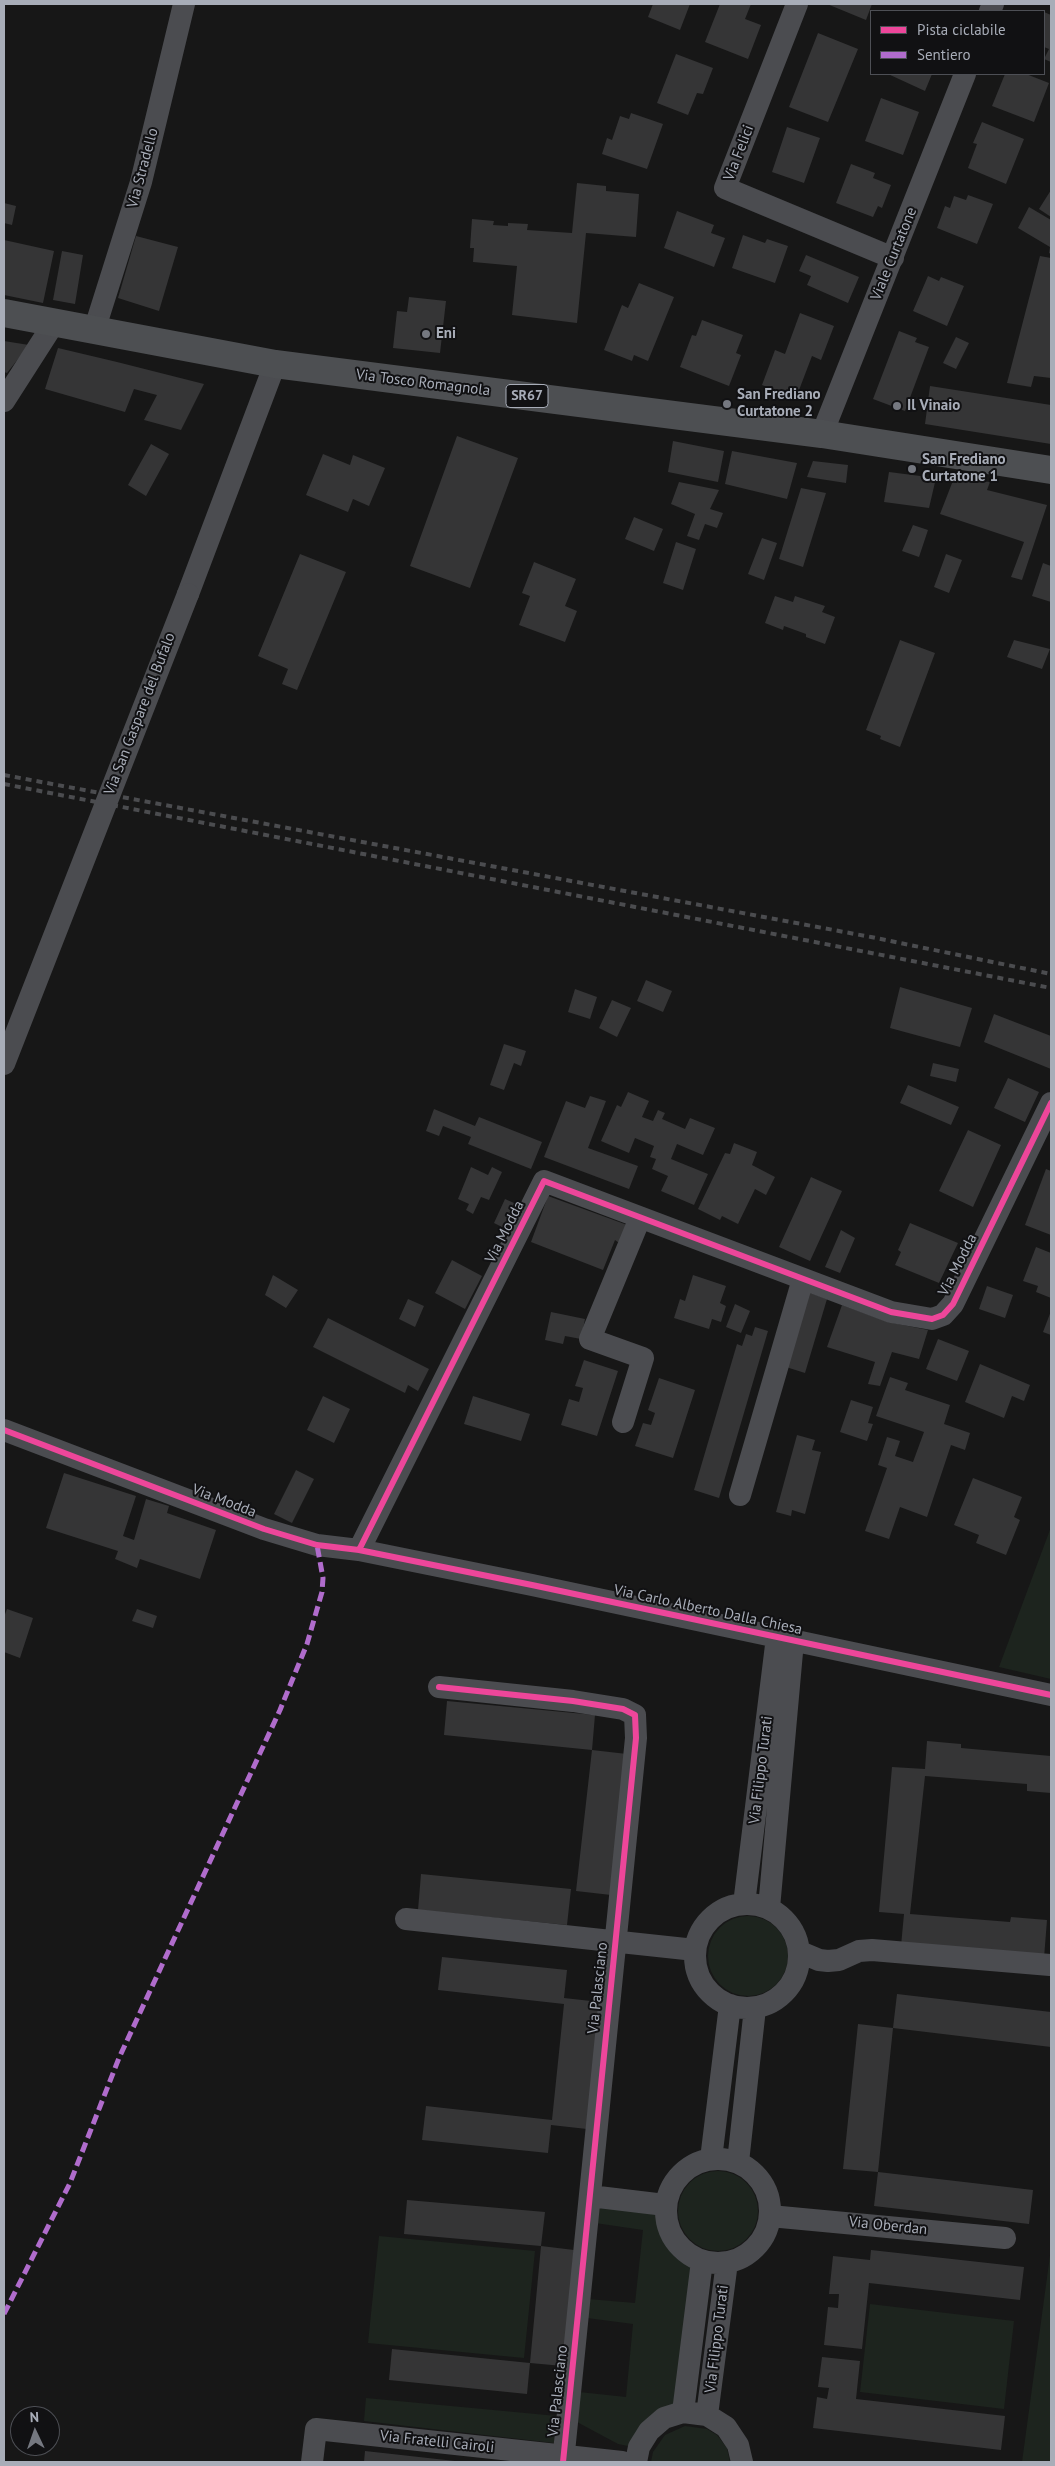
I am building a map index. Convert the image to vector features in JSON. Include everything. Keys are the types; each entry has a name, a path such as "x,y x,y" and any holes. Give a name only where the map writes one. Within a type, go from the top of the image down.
{"main road":[{"name":"Via Tosco Romagnola","path":"4,313 275,364 822,434 1051,470"}],"street":[{"name":"Via Stradello","path":"94,331 141,182 184,4"},
{"name":"Via Felici","path":"797,4 725,188 893,258"},
{"name":"Viale Curtatone","path":"822,434 965,75"},
{"path":"4,401 54,323"},
{"name":"Via San Gaspare del Bufalo","path":"4,1064 188,594 275,364"},
{"name":"Via Modda","path":"4,1430 282,1536 317,1545 359,1550 544,1181 891,1312 926,1319 939,1318 953,1304 1051,1104"},
{"path":"623,1422 643,1358 590,1339 640,1218"},
{"path":"740,1495 803,1279"},
{"name":"Via Carlo Alberto Dalla Chiesa","path":"359,1550 1051,1695"},
{"name":"Via Filippo Turati","path":"744,1904 785,1639"},
{"name":"Via Filippo Turati","path":"769,1908 785,1639"},
{"name":"Via Palasciano","path":"439,1687 573,1701 623,1709 635,1715 636,1738 563,2459"},
{"path":"744,1904 769,1908 790,1925 795,1933 800,1952 798,1972 789,1989 774,2001 756,2008 730,2005 714,1997 703,1984 696,1967 695,1950 700,1933 710,1919 725,1909 744,1904"},
{"name":"Via Palasciano","path":"406,1919 695,1950"},
{"path":"800,1952 819,1960 828,1961 839,1960 859,1951 872,1950 1050,1965"},
{"path":"711,2159 730,2005"},
{"path":"738,2162 756,2008"},
{"path":"590,2196 665,2206 669,2190 677,2177 689,2167 711,2159 738,2162 751,2170 761,2182 768,2196 770,2216"},
{"name":"Via Filippo Turati","path":"665,2206 666,2221 675,2242 686,2253 702,2261 727,2262 742,2257 755,2248 765,2234 770,2216"},
{"name":"Via Oberdan","path":"770,2216 1005,2238"},
{"name":"Via Filippo Turati","path":"683,2412 702,2261"},
{"name":"Via Filippo Turati","path":"708,2415 727,2262"},
{"name":"Via Filippo Turati","path":"636,2462 640,2447 649,2431 664,2418 683,2412 708,2415 720,2422 730,2432 738,2445 742,2462"},
{"name":"Via Fratelli Cairoli","path":"312,2462 316,2429 563,2459 622,2462"}],"shaded area":[{"path":"1051,1527 1051,1679 999,1667"},
{"path":"748,1916 763,1919 776,1928 785,1941 788,1956 785,1971 776,1984 763,1993 748,1996 733,1993 720,1984 711,1971 708,1956 711,1941 720,1928 733,1919"},
{"path":"718,2171 733,2174 746,2183 755,2196 758,2211 755,2226 746,2239 733,2248 718,2251 703,2248 690,2239 681,2226 678,2211 681,2196 690,2183 703,2174"},
{"path":"597,2206 658,2215 668,2241 675,2251 692,2265 676,2401 633,2447 618,2444 577,2422 579,2392 626,2397 633,2324 587,2318 588,2299 635,2303 643,2230 595,2223"},
{"path":"379,2236 535,2251 524,2358 368,2343"},
{"path":"1051,2248 1051,2462 1022,2462"},
{"path":"870,2304 1014,2321 1004,2409 860,2392"},
{"path":"366,2398 557,2416 554,2443 364,2421"},
{"path":"685,2426 707,2429 717,2435 727,2448 730,2462 651,2462 653,2452 665,2435"}],"building":[{"path":"653,4 690,4 680,30 648,17"},
{"path":"720,4 751,4 745,19 761,25 748,59 705,42"},
{"path":"827,4 872,4 866,20"},
{"path":"1045,12 1051,15 1051,62 1045,59 1049,49 1045,47"},
{"path":"818,33 858,49 828,122 789,107"},
{"path":"676,54 713,68 703,94 697,93 688,115 657,103"},
{"path":"890,75 932,75 925,91"},
{"path":"1005,75 1029,75 1049,83 1034,122 992,106"},
{"path":"881,98 919,112 903,155 865,141"},
{"path":"631,113 663,124 647,169 602,154 607,138 612,140 620,116 629,119"},
{"path":"982,122 1024,139 1006,184 968,168 977,144 973,143"},
{"path":"787,127 820,138 804,183 772,172"},
{"path":"851,164 875,173 873,178 891,185 882,208 878,206 873,217 836,203"},
{"path":"577,183 606,186 606,191 639,194 636,237 586,233 577,323 512,315 517,266 473,262 474,248 470,248 472,219 494,221 493,225 508,226 508,223 528,224 527,230 572,233"},
{"path":"1051,190 1051,217 1039,209"},
{"path":"968,195 993,204 977,244 937,228 945,206 950,208 954,196 966,200"},
{"path":"4,203 16,206 12,225 4,223"},
{"path":"1029,207 1051,220 1051,254 1049,253 1050,247 1018,228"},
{"path":"677,211 714,225 711,233 725,238 714,267 664,248"},
{"path":"743,235 765,243 767,239 788,246 775,283 732,268"},
{"path":"136,236 178,247 159,311 118,298"},
{"path":"4,240 54,251 43,303 4,295"},
{"path":"62,251 83,255 75,304 53,300"},
{"path":"806,255 859,277 848,303 807,285 811,276 799,271"},
{"path":"1040,256 1051,258 1051,378 1034,376 1031,387 1007,383"},
{"path":"928,276 939,281 941,277 964,286 947,326 913,311"},
{"path":"639,283 674,297 648,361 634,355 632,361 604,350 622,305 628,308"},
{"path":"409,297 446,301 440,353 393,348 397,311 407,312"},
{"path":"800,313 834,326 821,360 812,356 796,398 762,385 775,350 785,354"},
{"path":"702,320 743,335 736,353 741,355 729,386 680,367 692,335 696,336"},
{"path":"899,331 917,338 915,342 929,347 905,411 873,399"},
{"path":"956,337 969,343 956,369 943,363"},
{"path":"4,341 29,345 7,373 4,372"},
{"path":"58,348 204,384 181,430 144,420 157,395 134,389 125,412 45,389"},
{"path":"930,386 1051,405 1051,444 925,424"},
{"path":"457,436 518,458 470,588 410,566"},
{"path":"673,441 724,451 718,482 668,472"},
{"path":"151,444 169,454 146,496 128,485"},
{"path":"732,451 797,463 787,499 725,484"},
{"path":"323,454 350,465 353,455 385,468 369,506 353,499 348,512 306,495"},
{"path":"813,461 848,465 846,483 807,477"},
{"path":"889,472 936,478 929,508 884,502"},
{"path":"954,478 990,482 987,490 1047,505 1022,580 1011,577 1024,542 940,514"},
{"path":"679,482 719,490 710,509 723,513 717,528 705,524 699,540 687,536 695,514 671,504"},
{"path":"801,488 826,493 803,567 779,559"},
{"path":"634,517 663,529 654,551 625,539"},
{"path":"913,525 928,530 919,557 902,551"},
{"path":"762,538 777,543 764,580 748,574"},
{"path":"676,542 696,549 683,590 663,583"},
{"path":"300,554 346,572 297,690 282,684 288,669 258,656"},
{"path":"946,554 962,560 949,593 934,587"},
{"path":"534,562 576,579 565,606 577,611 565,642 519,625 530,596 522,593"},
{"path":"1043,563 1051,566 1051,602 1032,596"},
{"path":"775,596 793,602 795,596 825,606 822,612 835,617 825,644 806,637 806,634 784,626 783,630 765,623"},
{"path":"900,640 935,653 900,747 880,739 881,736 866,730"},
{"path":"1014,640 1050,649 1042,669 1007,657"},
{"path":"646,980 672,991 663,1012 637,1001"},
{"path":"900,987 972,1008 960,1047 890,1028"},
{"path":"575,989 597,997 590,1019 568,1012"},
{"path":"612,1000 631,1008 617,1037 599,1028"},
{"path":"994,1014 1051,1036 1051,1069 984,1042"},
{"path":"504,1044 526,1051 521,1066 514,1063 504,1090 490,1085"},
{"path":"933,1063 959,1069 956,1082 930,1076"},
{"path":"1008,1078 1039,1092 1025,1122 994,1108"},
{"path":"908,1085 959,1107 951,1125 900,1103"},
{"path":"628,1092 649,1101 642,1117 653,1121 658,1110 665,1113 662,1119 685,1129 690,1118 715,1128 703,1155 677,1144 671,1159 708,1174 694,1205 661,1191 668,1176 652,1169 656,1159 650,1157 654,1146 635,1138 629,1153 601,1141 617,1105 621,1107"},
{"path":"590,1096 606,1101 588,1148 638,1166 629,1189 544,1157 566,1101 585,1108"},
{"path":"434,1109 475,1126 479,1117 542,1142 531,1169 468,1144 471,1137 443,1126 439,1136 426,1131"},
{"path":"968,1130 1001,1145 973,1207 939,1191"},
{"path":"734,1143 757,1152 752,1165 775,1177 766,1195 755,1189 738,1224 722,1216 720,1220 698,1209 725,1153 730,1154"},
{"path":"471,1167 488,1175 492,1167 502,1172 489,1200 481,1197 473,1214 466,1210 469,1204 458,1199"},
{"path":"1046,1169 1051,1171 1051,1235 1025,1225"},
{"path":"811,1177 842,1191 810,1261 779,1247"},
{"path":"548,1196 630,1226 622,1245 615,1240 603,1270 531,1242"},
{"path":"505,1199 523,1207 512,1232 494,1223"},
{"path":"910,1223 958,1243 939,1283 895,1265 901,1252 898,1250"},
{"path":"841,1230 855,1238 840,1273 825,1267"},
{"path":"1036,1247 1051,1253 1051,1298 1036,1292 1038,1286 1023,1281"},
{"path":"452,1260 482,1276 465,1309 435,1293"},
{"path":"273,1275 298,1290 286,1308 265,1295"},
{"path":"693,1275 726,1286 720,1303 726,1306 721,1322 712,1319 709,1329 674,1318 680,1299 685,1301"},
{"path":"987,1286 1013,1295 1005,1318 979,1309"},
{"path":"808,1292 827,1299 805,1373 786,1367"},
{"path":"408,1299 424,1306 415,1327 399,1319"},
{"path":"735,1304 750,1311 741,1333 726,1327"},
{"path":"842,1305 888,1322 928,1330 919,1359 892,1352 880,1386 868,1384 875,1362 827,1347"},
{"path":"1051,1311 1051,1335 1043,1332"},
{"path":"551,1312 585,1319 581,1339 565,1336 563,1344 545,1340"},
{"path":"328,1318 429,1369 418,1391 408,1385 405,1393 313,1347"},
{"path":"755,1327 768,1331 719,1498 694,1490 737,1344 742,1346 746,1334 752,1336"},
{"path":"938,1339 969,1351 957,1381 926,1369"},
{"path":"584,1360 618,1371 597,1436 561,1425 569,1399 579,1402 583,1388 575,1386"},
{"path":"980,1364 1030,1385 1024,1401 1012,1396 1004,1418 965,1402"},
{"path":"890,1377 908,1383 905,1390 950,1405 944,1424 970,1433 965,1450 951,1445 927,1517 900,1507 889,1539 865,1531 887,1468 878,1465 887,1437 900,1441 895,1456 913,1462 924,1432 876,1416"},
{"path":"659,1378 695,1390 673,1458 635,1446 643,1423 651,1425 655,1413 648,1410"},
{"path":"323,1396 350,1409 334,1443 307,1430"},
{"path":"473,1396 530,1414 521,1441 464,1424"},
{"path":"851,1400 873,1407 868,1423 873,1424 867,1441 840,1432"},
{"path":"797,1435 815,1440 812,1450 821,1452 805,1514 792,1510 791,1516 776,1512"},
{"path":"296,1470 314,1479 292,1523 274,1514"},
{"path":"64,1473 136,1496 123,1536 134,1540 146,1499 169,1506 167,1513 216,1530 200,1579 140,1559 137,1568 115,1559 118,1551 46,1528"},
{"path":"973,1478 1022,1497 1014,1517 1020,1520 1006,1555 976,1543 979,1535 954,1525"},
{"path":"7,1609 33,1618 20,1658 4,1652 4,1617"},
{"path":"137,1609 157,1616 153,1628 132,1621"},
{"path":"447,1701 595,1715 592,1750 444,1735"},
{"path":"927,1741 961,1744 961,1748 1051,1756 1051,1793 1027,1791 1027,1784 925,1776 910,1914 1010,1922 1011,1917 1047,1920 1044,1958 901,1946 904,1914 879,1912 892,1767 925,1769"},
{"path":"592,1750 627,1754 611,1895 576,1891"},
{"path":"421,1874 571,1889 567,1925 418,1910"},
{"path":"442,1957 567,1970 564,1998 600,2002 587,2129 551,2125 548,2153 422,2140 426,2106 552,2120 564,2004 438,1990"},
{"path":"897,1994 1051,2012 1051,2047 893,2028"},
{"path":"858,2024 893,2028 878,2172 843,2169"},
{"path":"878,2172 1033,2190 1029,2224 874,2206"},
{"path":"407,2200 545,2212 541,2246 404,2234"},
{"path":"541,2246 574,2250 563,2366 530,2363"},
{"path":"871,2250 1024,2267 1020,2300 869,2283 862,2349 824,2345 828,2307 838,2308 839,2294 829,2294 833,2256 870,2260"},
{"path":"392,2349 530,2363 527,2394 389,2380"},
{"path":"822,2357 860,2361 856,2399 1005,2416 1001,2450 813,2428 817,2397 827,2399 829,2388 818,2387"},
{"path":"365,2451 455,2461 455,2462 364,2462"}],"railway":[{"path":"4,775 871,937 1051,974"},
{"path":"4,784 1051,988"}],"marked path":[{"path":"4,2314 70,2183 119,2058 280,1710 307,1644 322,1592 323,1578 317,1545"}],"cycle path":[{"path":"359,1550 544,1181 891,1312 932,1319 943,1315 953,1304 1051,1103"},
{"path":"4,1430 264,1529 317,1545 359,1550 532,1585 1051,1695"},
{"path":"439,1687 573,1701 623,1709 635,1715 636,1738 563,2462"}],"place":[{"name":"Eni","path":"426,334"},
{"name":"San Frediano Curtatone 2","path":"727,404"},
{"name":"Il Vinaio","path":"897,406"},
{"name":"San Frediano Curtatone 1","path":"912,469"}]}
